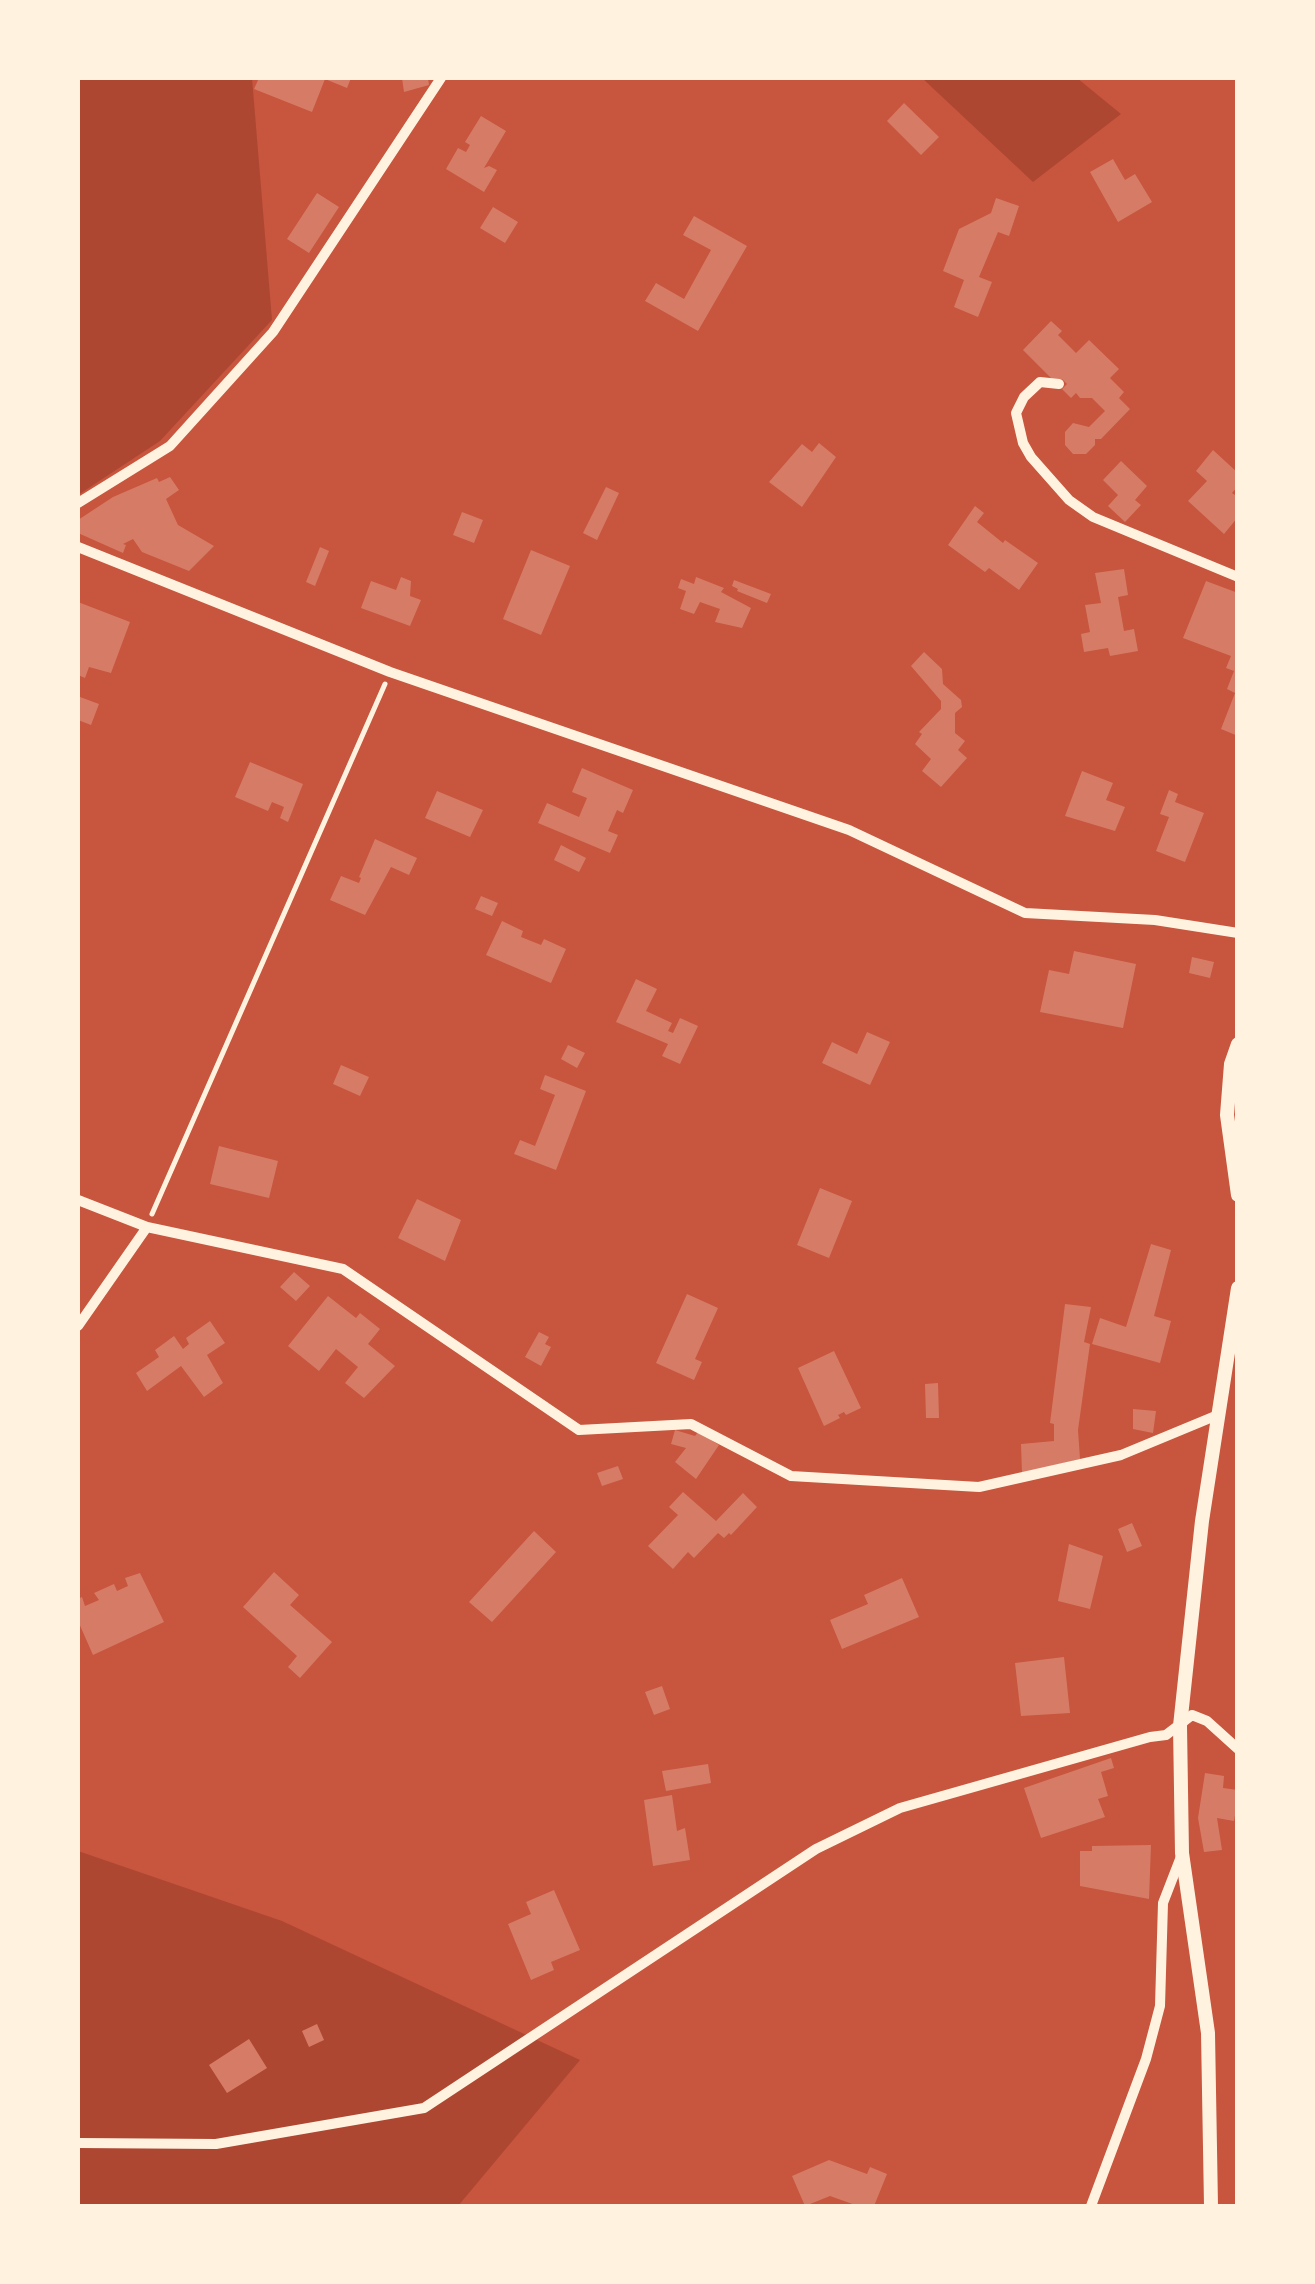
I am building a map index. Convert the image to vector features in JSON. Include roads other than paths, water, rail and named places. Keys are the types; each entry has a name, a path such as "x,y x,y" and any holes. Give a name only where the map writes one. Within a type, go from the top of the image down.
{"street":[{"path":"78,504 170,446 273,332 441,78"},
{"path":"1059,384 1040,382 1016,413 1023,443 1069,500 1092,517 1238,577"},
{"path":"78,547 390,672 849,830 1026,913 1156,920 1238,933"},
{"path":"1238,1044 1231,1064 1227,1115 1238,1195"},
{"path":"78,1200 146,1227 343,1269 578,1430 690,1424 791,1476 980,1487 1121,1455 1220,1414"},
{"path":"78,1326 146,1227"},
{"path":"1211,2206 1208,2033 1182,1853 1180,1726 1202,1521 1238,1288"},
{"path":"78,2143 216,2144 424,2108 816,1848 900,1808 1150,1736 1166,1736 1192,1715 1207,1721 1238,1749"},
{"path":"1092,2206 1146,2059 1160,2006 1163,1903 1182,1853"}]}
